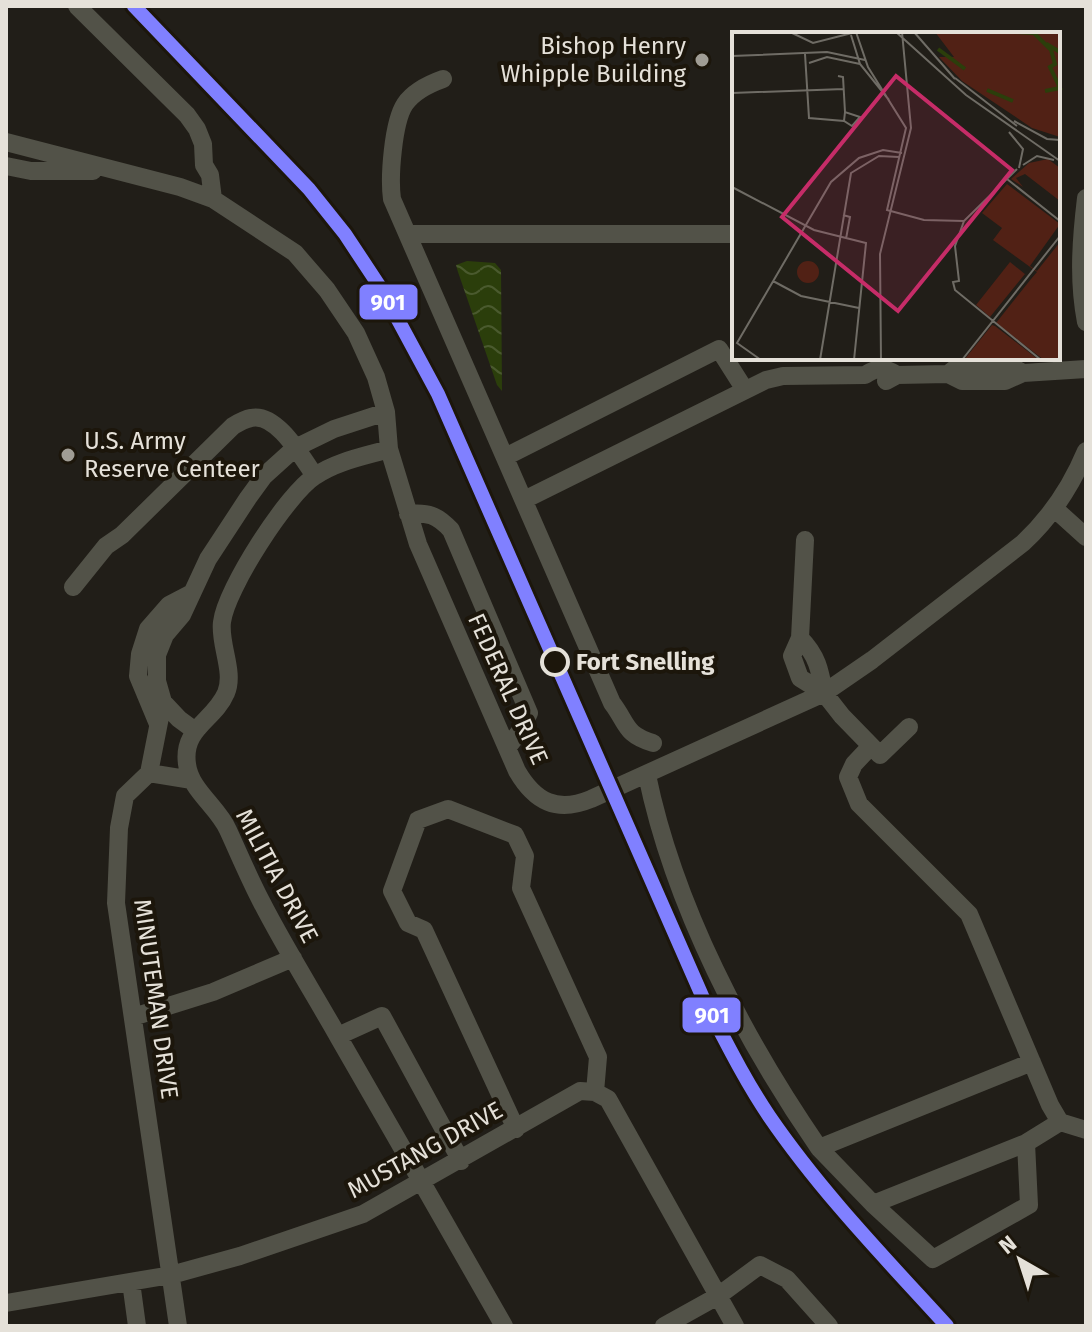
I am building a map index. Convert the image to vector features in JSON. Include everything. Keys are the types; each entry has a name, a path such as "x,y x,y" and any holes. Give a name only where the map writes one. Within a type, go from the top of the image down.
{"street":[{"path":"77,6 187,115 197,129 203,144 204,165 210,175 213,199"},
{"path":"443,79 416,92 399,117 390,183 392,199 612,703 621,715 624,726 639,739 653,743 675,762"},
{"name":"FEDERAL DRIVE","path":"6,142 180,187 213,199 295,253 327,290 356,333 376,377 386,412 389,449 418,544 526,787 546,801 564,806 579,804 824,693 872,660 1023,543 1070,488 1086,451"},
{"path":"180,187 204,165"},
{"name":"FEDERAL DRIVE","path":"6,166 31,171 116,172"},
{"path":"1086,198 1080,250 1086,322"},
{"path":"408,234 732,234"},
{"path":"505,457 719,349 745,390"},
{"path":"524,500 745,390 783,376 865,375 873,369 888,369 897,375 962,363 1005,363 1023,373 1086,369"},
{"path":"194,730 163,702 157,681 157,655 165,635 182,615 208,559 264,476 295,448 334,429 386,412"},
{"path":"73,587 106,546 122,535 233,426 250,418 261,417 272,422 315,476"},
{"path":"163,702 149,773 192,780 187,764 194,730 216,710 227,692 222,618 284,507 315,476 348,460 389,449"},
{"path":"1055,509 1086,537"},
{"path":"408,514 426,512 441,519 451,530 529,713 507,748"},
{"path":"805,540 795,556 795,569 804,603 800,638 792,656 800,678 824,693 880,755 909,727"},
{"path":"158,724 138,676 140,654 148,629 169,605 192,593"},
{"path":"871,746 854,764 848,777 859,804 969,914 1060,1122 1086,1130"},
{"name":"MINUTEMAN DRIVE","path":"149,773 125,796 119,828 116,903 178,1326"},
{"path":"647,775 661,836 721,986 819,1148 873,1204 933,1259 1029,1205 1026,1143"},
{"name":"MILITIA DRIVE","path":"192,780 226,826 262,903 504,1326"},
{"path":"516,1129 424,930 408,923 392,891 418,820 448,809 515,835 525,856 521,888 598,1057 595,1092 608,1099 735,1326"},
{"path":"133,1017 213,992 293,958"},
{"path":"338,1036 382,1016 461,1161"},
{"path":"819,1148 1032,1062"},
{"name":"MUSTANG DRIVE","path":"6,1303 171,1275 240,1256 363,1214 580,1091 595,1092"},
{"path":"873,1204 1026,1143 1060,1122"},
{"path":"664,1326 718,1296 760,1265 787,1279 829,1326"},
{"path":"131,1282 137,1326"}],"water":[{"path":"467,261 495,263 501,270 502,391 497,385 456,265"}],"transit line":[{"name":"901","path":"134,6 309,189 345,234 382,290 438,394 703,998 734,1058 769,1116 810,1171 947,1326"}],"place":[{"name":"Bishop Henry Whipple Building","path":"702,60"},
{"name":"U.S. Army Reserve Centeer","path":"68,455"},
{"name":"Fort Snelling","path":"555,662"}]}
